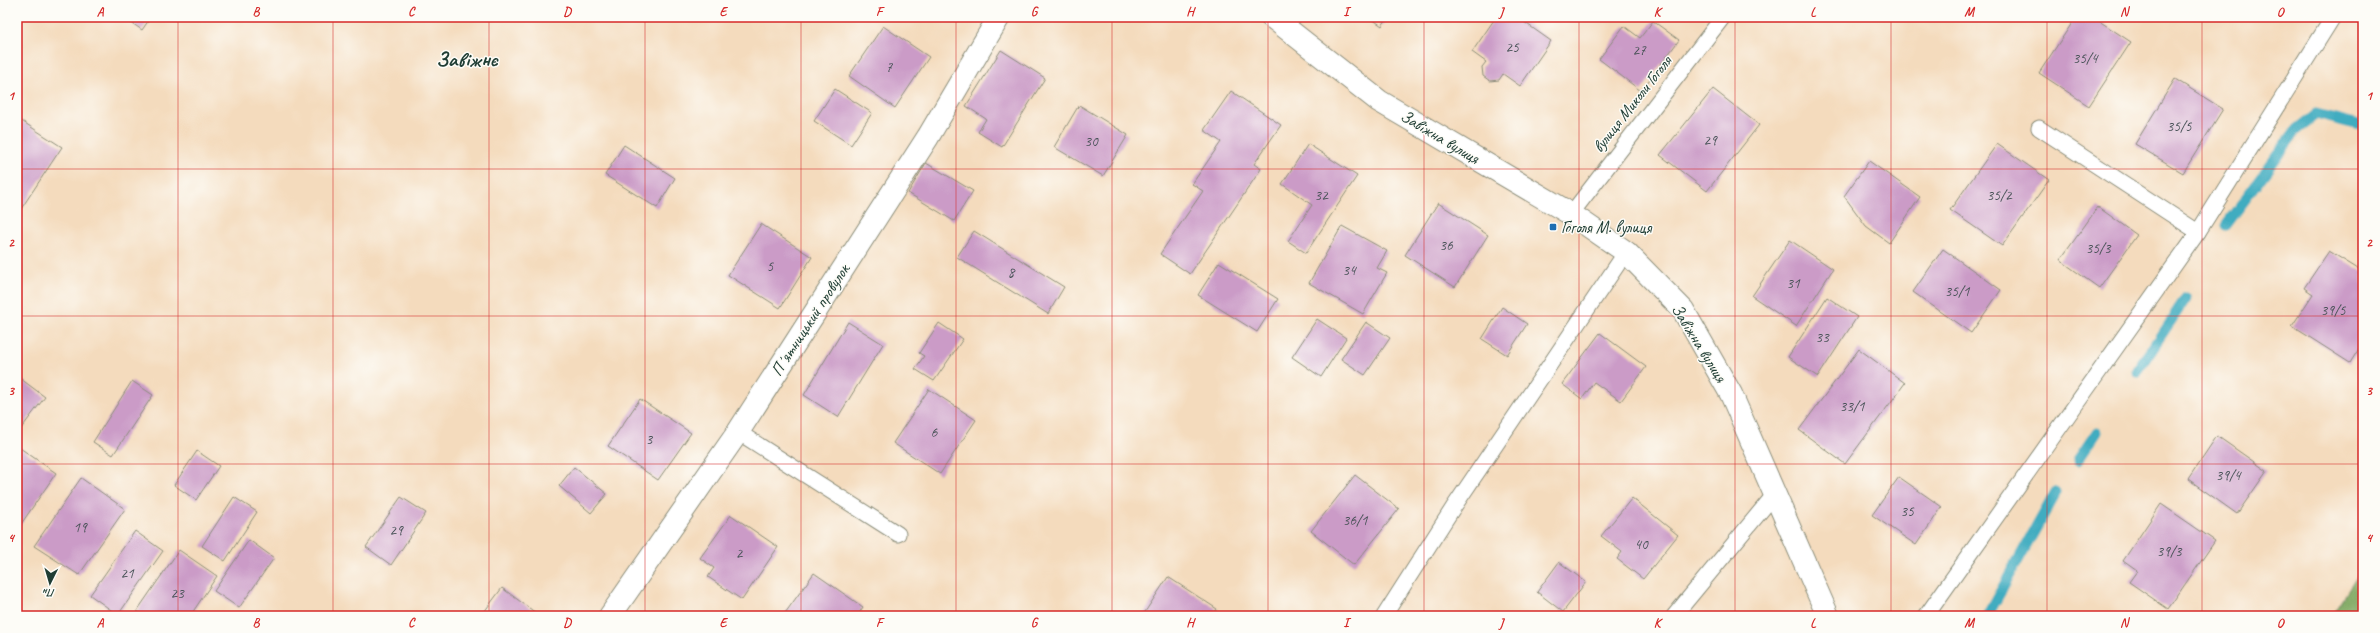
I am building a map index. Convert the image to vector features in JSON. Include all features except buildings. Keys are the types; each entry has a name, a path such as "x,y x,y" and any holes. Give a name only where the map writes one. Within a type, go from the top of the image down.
{"street":[{"name":"Пʼятницький провулок","path":"610,616 738,432 928,137 999,17"},
{"name":"Завіжна вулиця","path":"1272,17 1379,101 1571,214 1626,252 1683,310 1731,394 1828,616"}],"lane":[{"name":"вулиця Миколи Гоголя","path":"1571,214 1723,17"},
{"path":"1926,616 2198,232 2333,17"},
{"path":"2039,128 2198,232"},
{"path":"1384,616 1453,508 1626,252"},
{"path":"738,432 898,534"},
{"path":"1674,616 1774,495"}],"green space":[{"path":"2363,567 2363,616 2342,616 2335,611"}],"waterway":[{"path":"2226,225 2297,129 2316,114 2363,126"},
{"path":"2137,371 2186,298"},
{"path":"2078,460 2097,432"},
{"path":"1987,616 2056,492"}],"place":[{"name":"Гоголя М. вулиця","path":"1553,227"}],"district":[{"name":"Завіжнє","path":"467,59"}]}
